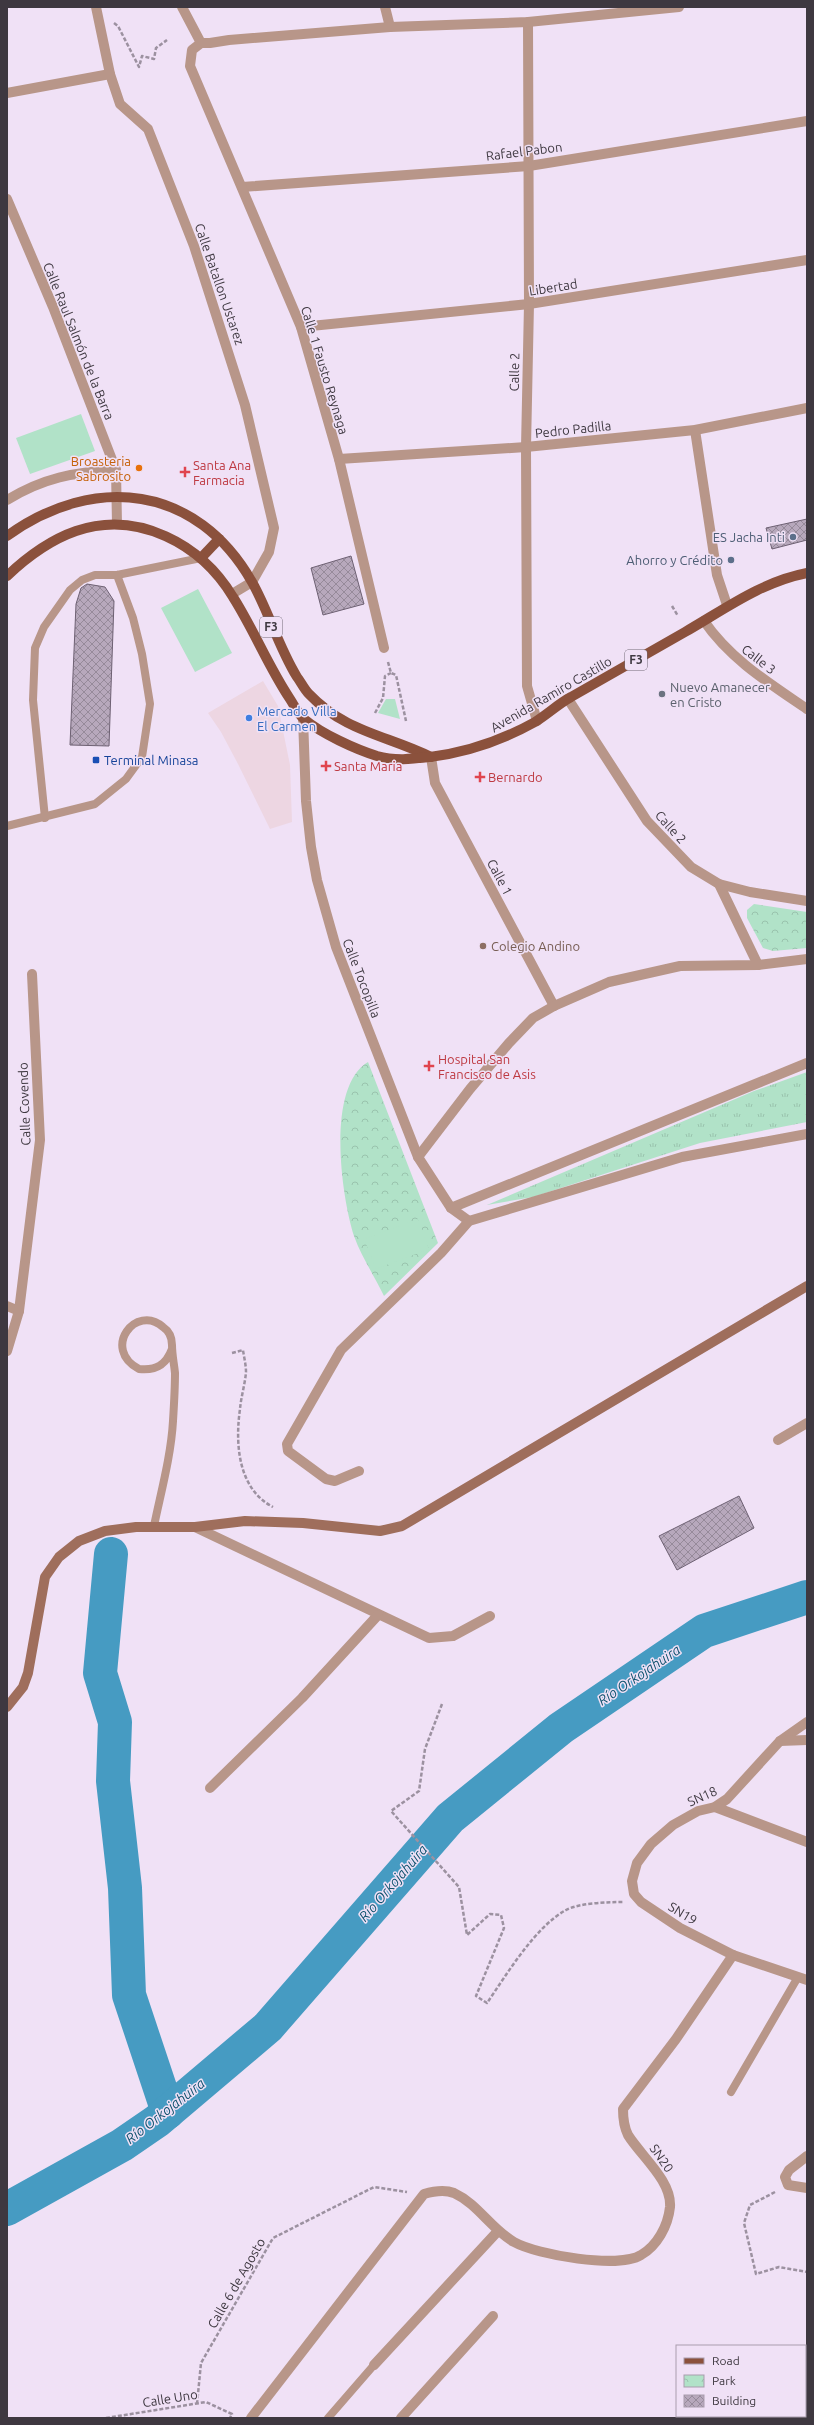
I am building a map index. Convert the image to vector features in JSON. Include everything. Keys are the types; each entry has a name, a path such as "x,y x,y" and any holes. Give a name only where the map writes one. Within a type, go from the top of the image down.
{"main road":[{"name":"F3","path":"7,536 26,521 50,510 77,502 117,495 156,501 187,515 231,550 252,582 284,656 308,693 330,714 358,729 403,743 431,757"},
{"name":"Avenida Ramiro Castillo","path":"7,576 26,558 52,542 77,530 117,524 146,527 175,540 201,558 232,594 283,688 303,718 356,749 380,757 400,760 465,752 497,742 537,721 568,699 704,621 727,605 766,586 807,573"},
{"path":"201,558 219,539"},
{"path":"7,1707 23,1687 36,1630 45,1577 59,1557 79,1540 105,1531 154,1526 195,1527 245,1521 303,1523 380,1531 402,1526 807,1286"}],"street":[{"path":"182,7 201,42 210,43 229,40 390,27 528,22 679,7"},
{"path":"385,7 390,27"},
{"name":"Calle Batallon Ustarez","path":"96,8 110,74 120,104 148,129 194,246 245,405 274,528 269,552 252,582"},
{"name":"Calle 2","path":"528,22 529,304 526,447 527,686 537,721"},
{"name":"Calle 1 Fausto Reynaga","path":"201,42 192,50 190,66 301,327 338,459 384,648"},
{"path":"7,94 110,74"},
{"name":"Rafael Pabon","path":"242,187 529,166 807,121"},
{"name":"Calle Raul Salmón de la Barra","path":"7,200 53,307 116,470 117,524"},
{"name":"Libertad","path":"301,327 529,304 807,260"},
{"name":"Pedro Padilla","path":"338,459 526,447 695,430 807,408"},
{"path":"695,430 717,576 727,605"},
{"path":"7,500 47,480 79,472 116,470"},
{"path":"232,594 252,582"},
{"name":"Calle 3","path":"704,621 717,640 743,664 807,709"},
{"name":"Calle 2","path":"568,699 647,821 691,867 719,884 750,892 807,901"},
{"name":"Calle Tocopilla","path":"303,718 306,801 317,880 336,947 418,1157 451,1208 469,1221"},
{"name":"Calle 1","path":"431,757 435,783 554,1006"},
{"path":"719,884 758,965"},
{"path":"418,1157 470,1089 509,1043 533,1018 554,1006 609,982 680,966 758,965 807,959"},
{"name":"Calle Covendo","path":"7,1351 19,1311 40,1140 32,974"},
{"path":"451,1208 807,1063"},
{"path":"359,1472 335,1482 326,1479 288,1452 286,1444 341,1350 441,1253 469,1221 682,1157 807,1134"},
{"path":"7,1306 19,1311"},
{"path":"778,1440 807,1423"},
{"path":"195,1527 429,1638 453,1636 490,1616"},
{"path":"210,1788 302,1698 378,1615"},
{"name":"SN18","path":"641,1902 634,1894 632,1881 637,1863 652,1844 673,1824 698,1811 715,1807 727,1799 780,1741 807,1722"},
{"path":"780,1741 807,1740"},
{"path":"715,1807 807,1842"},
{"name":"SN19","path":"641,1902 680,1928 733,1954 803,1979"},
{"name":"SN20","path":"423,2195 436,2190 452,2192 465,2199 498,2231 515,2243 542,2254 578,2259 623,2260 641,2256 655,2244 665,2226 670,2206 664,2184 628,2135 624,2122 623,2109 676,2039 733,1954"},
{"path":"807,2156 789,2170 785,2177 788,2185 807,2188"},
{"path":"251,2418 423,2195"},
{"path":"374,2365 498,2231"},
{"path":"400,2418 493,2316"}],"lane":[{"path":"45,818 33,700 35,648 44,627 70,590 82,580 95,575 117,575 201,558"},
{"path":"7,826 45,818 95,804 126,779 142,757 150,704 142,654 135,625 117,575"},
{"path":"154,1526 173,1423 175,1372 172,1341 165,1328 151,1321 144,1320 130,1327 122,1341 125,1358 139,1369 156,1369 164,1364 172,1349"},
{"path":"731,2092 803,1979"},
{"path":"328,2418 374,2365"}],"path":[{"path":"96,8 118,26 139,67 142,56 154,59 156,48 167,40"},
{"path":"672,606 678,616"},
{"path":"384,648 391,674"},
{"path":"375,713 383,698 385,676 391,674 396,675 406,721"},
{"path":"232,1353 243,1350 246,1372 239,1410 238,1439 242,1472 260,1500 278,1510"},
{"path":"442,1704 425,1749 419,1791 391,1811 459,1887 467,1935 490,1914 501,1915 504,1928 476,1996 487,2003 533,1938 566,1910 604,1902 641,1902"},
{"path":"788,2185 750,2205 744,2223 756,2274 779,2267 807,2272"},
{"name":"Calle 6 de Agosto","path":"197,2404 198,2377 201,2364 273,2238 374,2187 423,2195"},
{"name":"Calle Uno","path":"106,2418 206,2402 232,2414 230,2418"}],"shaded area":[{"path":"263,681 278,706 290,765 292,822 270,829 221,732 208,713"}],"green space":[{"path":"81,414 95,451 30,474 16,438"},
{"path":"198,589 232,653 195,672 161,608"},
{"path":"386,699 395,699 400,719 378,713"},
{"path":"754,904 807,912 807,948 773,951 763,948 747,918 747,910"},
{"path":"368,1062 438,1243 384,1296 360,1251 354,1236 345,1195 340,1143 346,1094 355,1075"},
{"path":"807,1072 807,1122 700,1143 533,1197 487,1205 754,1091"},
{"path":"418,1219 429,1249 376,1269 364,1239"}],"building":[{"path":"807,519 807,540 772,549 766,528"},
{"path":"351,556 364,604 323,615 311,568"},
{"path":"87,584 105,587 114,601 109,746 70,745 76,604 81,588"},
{"path":"739,1496 754,1528 677,1570 659,1536"}],"waterway":[{"path":"111,1554 100,1673 115,1722 113,1781 125,1888 129,1995 168,2112"},
{"name":"Río Orkojahuira","path":"7,2209 122,2145 157,2121 268,2027 450,1818 561,1728 704,1631 807,1597"}],"place":[{"name":"Broasteria Sabrosito","path":"139,468"},
{"name":"Santa Ana Farmacia","path":"185,472"},
{"name":"ES Jacha Inti","path":"793,537"},
{"name":"Ahorro y Crédito","path":"731,560"},
{"name":"Nuevo Amanecer en Cristo","path":"662,694"},
{"name":"Mercado Villa El Carmen","path":"249,718"},
{"name":"Terminal Minasa","path":"96,760"},
{"name":"Santa Maria","path":"326,766"},
{"name":"Bernardo","path":"480,777"},
{"name":"Colegio Andino","path":"483,946"},
{"name":"Hospital San Francisco de Asis","path":"429,1066"}]}
